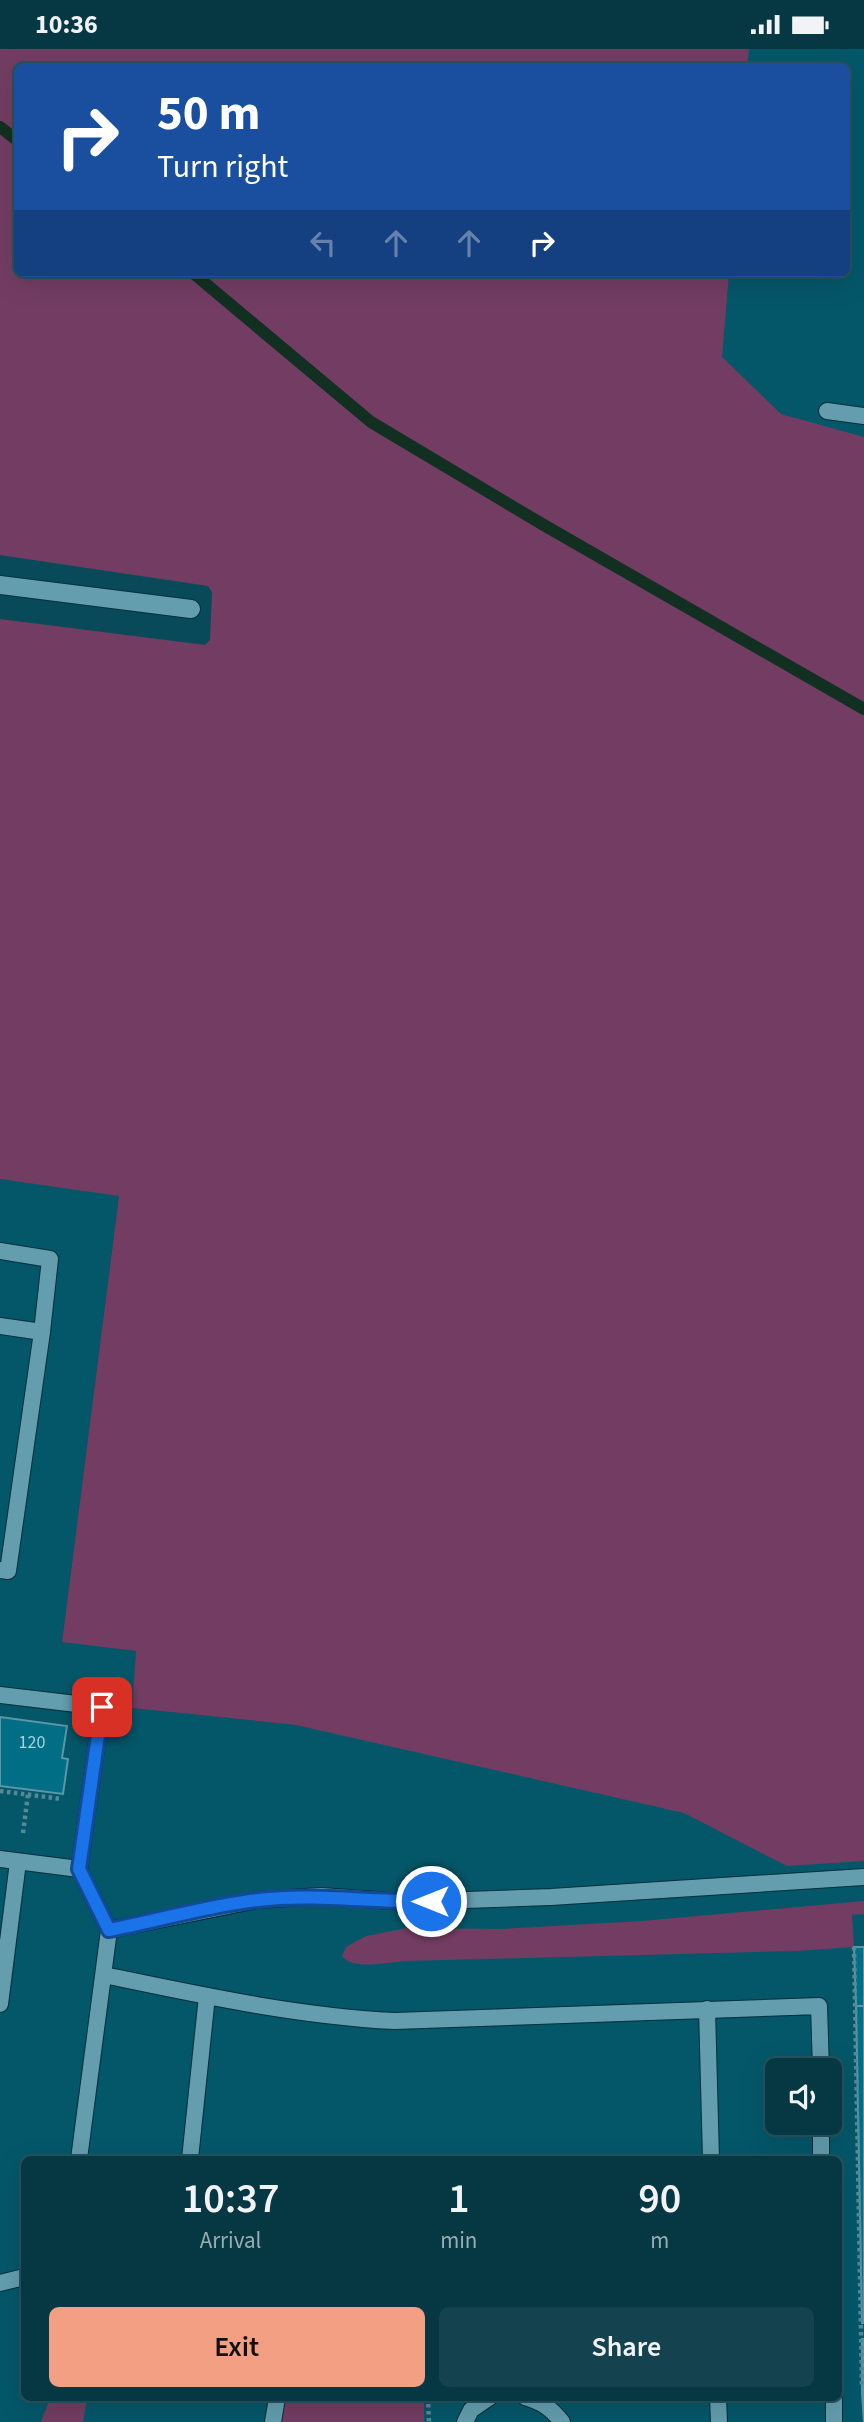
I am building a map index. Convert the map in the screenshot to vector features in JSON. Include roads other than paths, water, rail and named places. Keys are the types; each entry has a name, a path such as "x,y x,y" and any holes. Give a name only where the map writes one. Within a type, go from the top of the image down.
{"street":[{"path":"0,585 191,609"}],"lane":[{"path":"827,411 864,416"},
{"path":"0,1251 50,1259 43,1332 8,1571 0,1570"},
{"path":"0,1326 43,1332"},
{"path":"0,1695 102,1707 79,1869 109,1930 79,2156"},
{"path":"0,1859 79,1869"},
{"path":"0,2004 18,1861"},
{"path":"109,1930 257,1900 321,1896 407,1902 551,1897 864,1877"},
{"path":"104,1975 256,2006 395,2021 819,2005 821,2058"},
{"path":"190,2156 207,1996"},
{"path":"707,2010 711,2156"},
{"path":"821,2135 821,2156"},
{"path":"0,2283 21,2278"},
{"path":"273,2422 276,2401"},
{"path":"465,2422 471,2410 484,2401"},
{"path":"538,2401 551,2408 562,2422"},
{"path":"718,2401 719,2422"},
{"path":"834,2401 834,2422"}],"waterway":[{"path":"0,127 14,138"},
{"path":"198,277 371,422 542,524 864,709"}]}
